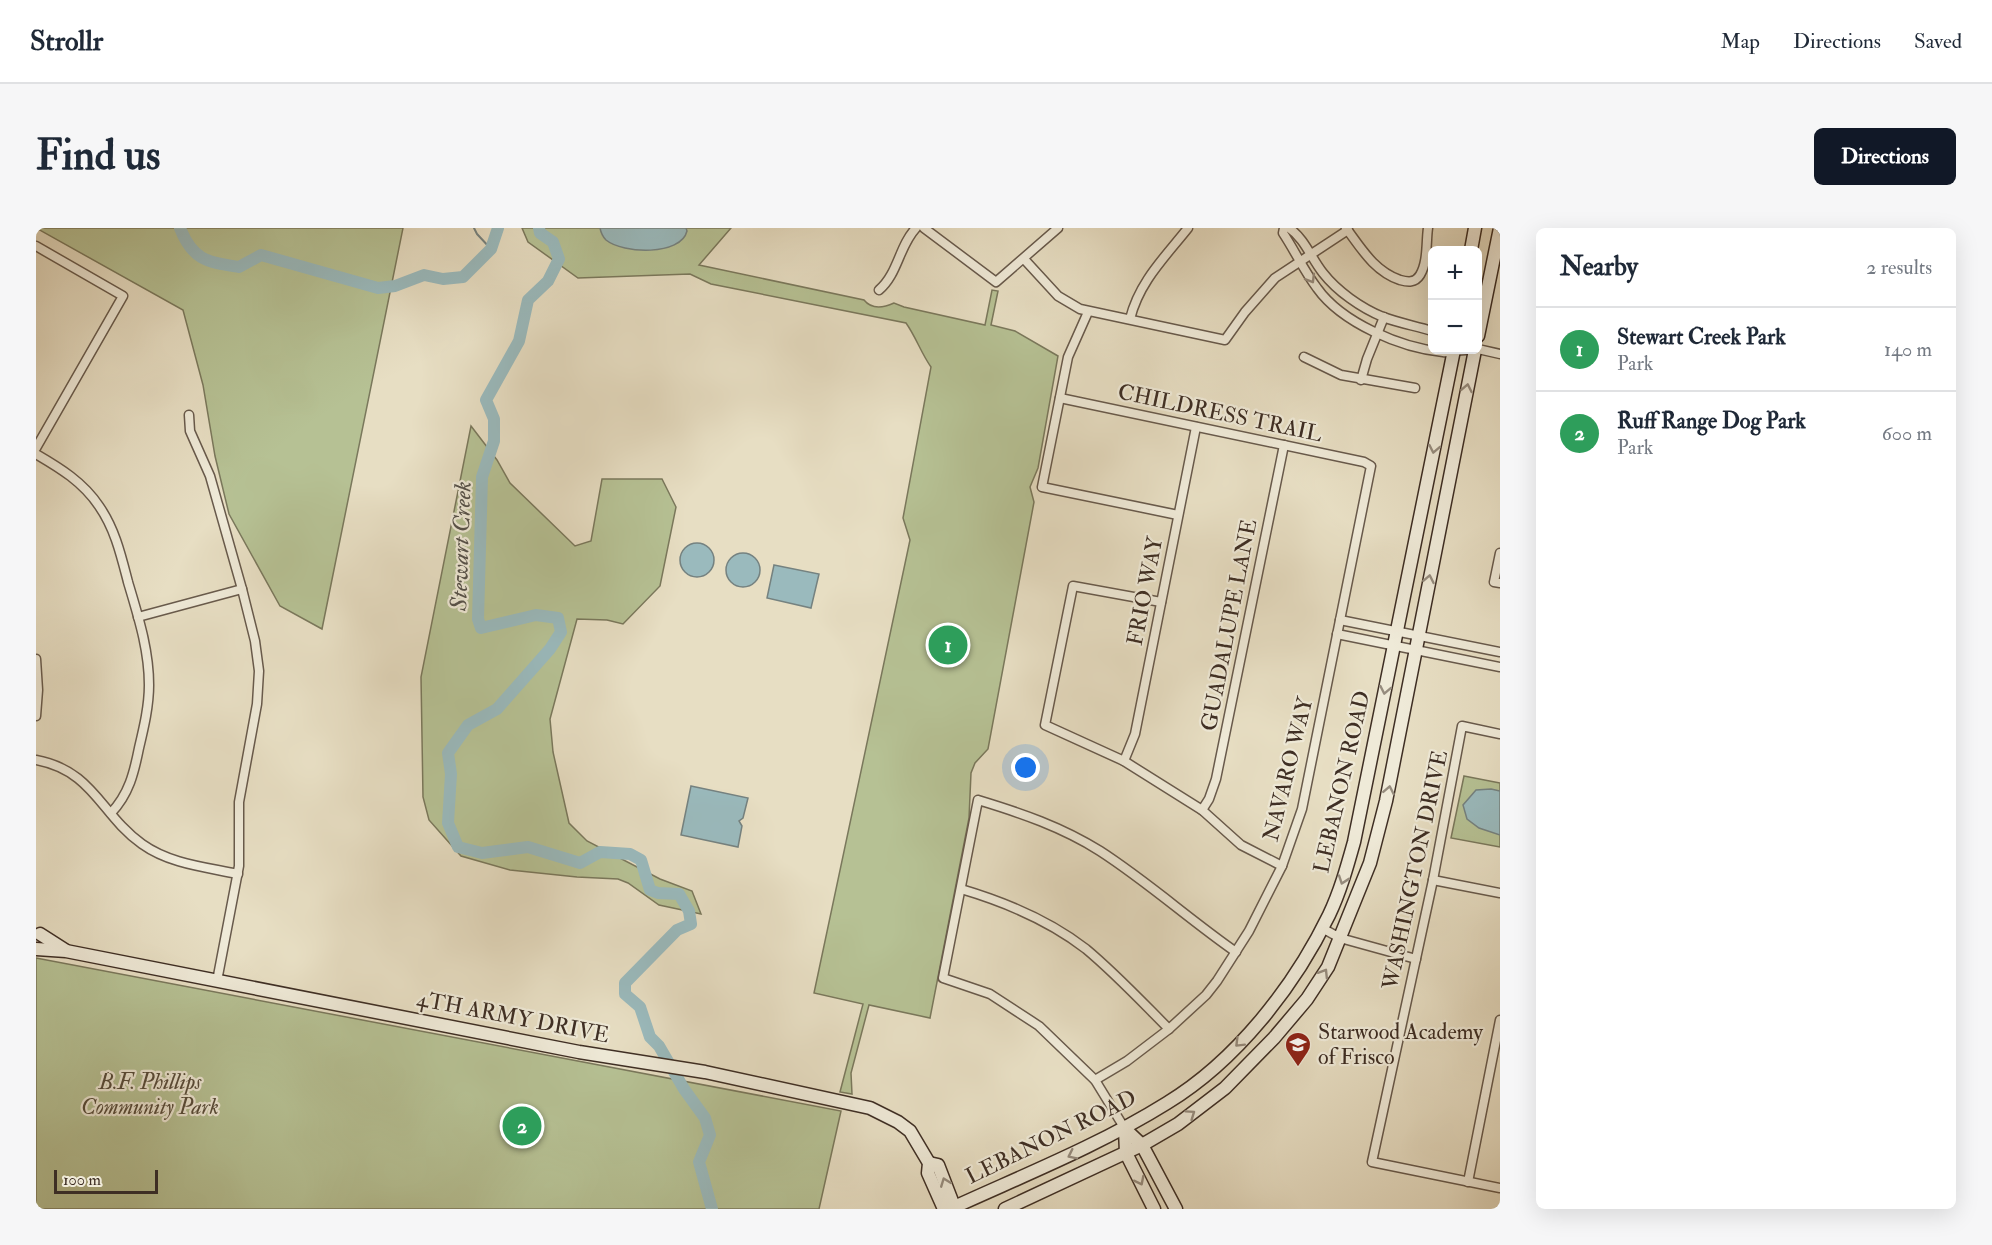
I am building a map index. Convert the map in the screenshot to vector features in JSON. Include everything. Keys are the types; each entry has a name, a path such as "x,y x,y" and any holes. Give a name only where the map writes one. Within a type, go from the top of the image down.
{"main road":[{"path":"1472,246 1475,228"},
{"path":"1482,316 1500,228"},
{"name":"LEBANON ROAD","path":"951,1209 1068,1158 1125,1129 1197,1083 1258,1023 1281,995 1322,928 1344,877 1354,842 1395,639 1457,354"},
{"name":"LEBANON ROAD","path":"1005,1209 1142,1145 1206,1104 1274,1038 1328,968 1371,863 1386,801 1475,354"},
{"name":"4TH ARMY DRIVE","path":"38,931 47,940 66,951"},
{"name":"4TH ARMY DRIVE","path":"38,931 41,940 36,949 66,951 752,1082 841,1101 880,1112 910,1131 929,1163 938,1165 951,1209"},
{"path":"1258,1023 1274,1038"},
{"path":"1125,1129 1142,1145 1176,1209"},
{"path":"1125,1129 1126,1153 1154,1209"}],"street":[{"path":"879,290 885,285 904,243 916,228"},
{"path":"924,228 996,282 1058,228"},
{"path":"1130,319 1141,288 1188,228"},
{"path":"1284,228 1283,233 1317,289 1330,303 1377,335 1428,348"},
{"path":"1289,228 1334,285 1349,297 1384,317 1428,330"},
{"path":"1024,259 1058,296 1072,306 1088,312 1225,340 1245,312 1275,278 1347,229 1362,251 1379,268 1395,278 1411,282 1417,279 1422,272 1428,228"},
{"path":"36,246 123,296 36,448"},
{"path":"1088,312 1072,346 1042,487 1178,515"},
{"path":"1361,380 1384,317"},
{"path":"1482,350 1500,354"},
{"path":"1305,357 1333,372 1361,380 1415,388"},
{"name":"CHILDRESS TRAIL","path":"1060,398 1364,462 1371,466"},
{"path":"189,415 190,431 210,476 242,589 255,641 259,681 256,711 239,802 238,874 217,981"},
{"name":"FRIO WAY","path":"1124,761 1135,734 1196,427"},
{"name":"GUADALUPE LANE","path":"1202,810 1209,800 1216,779 1284,445"},
{"path":"36,454 73,478 104,514 119,547 138,617 148,665 147,708 133,779 123,800 111,813"},
{"name":"NAVARO WAY","path":"1095,1080 1127,1061 1170,1029 1206,995 1236,952 1266,902 1282,866 1302,809 1371,466"},
{"path":"1497,582 1500,553"},
{"path":"1161,602 1073,586 1045,725 1124,761 1202,810 1241,845 1282,866"},
{"path":"138,617 242,589"},
{"path":"1340,620 1395,639 1416,651 1500,667"},
{"path":"1337,634 1395,639 1418,637 1500,652"},
{"path":"1458,659 1461,645"},
{"path":"36,659 38,690 36,716"},
{"name":"WASHINGTON DRIVE","path":"1468,1182 1372,1162 1433,880 1462,726 1500,734"},
{"path":"36,760 60,766 78,777 132,837 161,855 187,864 238,874"},
{"path":"1125,1129 1095,1080 1025,1016 990,994 943,978 978,800 1043,822 1100,851 1159,892 1236,952"},
{"path":"1433,880 1500,893"},
{"path":"961,889 990,897 1033,916 1083,948 1170,1029"},
{"path":"1322,928 1340,938 1373,949 1416,959"},
{"path":"1500,1020 1468,1182 1500,1188"}],"green space":[{"path":"36,228 403,228 322,629 280,606 229,514 215,456 203,385 183,310"},
{"path":"522,228 731,228 699,265 864,300 874,307 894,303 985,325 992,290 998,291 991,325 1015,331 1058,356 1038,468 1030,487 1034,502 988,749 975,763 971,773 969,818 930,1018 869,1005 851,1073 852,1094 840,1092 863,1004 814,993 910,540 903,518 931,367 906,323 711,284 690,274 578,278 528,242"},
{"path":"471,426 497,460 510,483 575,546 591,541 602,479 662,479 676,507 660,586 623,624 607,620 577,619 550,719 553,752 569,823 587,841 660,879 692,891 701,914 659,905 628,883 618,879 510,870 461,856 429,820 423,797 421,677"},
{"path":"1464,776 1500,783 1500,847 1451,838"},
{"name":"B.F. Phillips Community Park","path":"36,958 841,1111 819,1209 36,1209"}],"water":[{"path":"600,228 686,228 687,231 674,245 663,249 638,250 614,245 606,240"},
{"path":"697,543 709,548 714,560 709,572 697,577 685,572 680,560 685,548"},
{"path":"743,553 755,558 760,570 755,582 743,587 731,582 726,570 731,558"},
{"path":"774,565 819,574 811,608 767,598"},
{"path":"691,786 748,798 743,818 739,821 742,826 738,847 681,835"},
{"path":"1476,790 1500,791 1500,835 1479,828 1467,819 1463,805"}],"waterway":[{"name":"Stewart Creek","path":"180,228 196,254 210,261 239,267 261,255 378,288 395,286 424,275 443,279 463,277 491,249 498,228"},
{"path":"474,228 491,249"},
{"name":"Stewart Creek","path":"539,228 540,233 553,242 559,259 548,281 528,300 519,341 486,400 494,419 494,441 482,477 478,619 481,628 536,615 558,618 561,632 550,649 497,709 468,725 448,753 451,774 448,823 458,847 482,853 528,847 580,863 600,852 630,854 641,860 650,890 658,893 679,894 689,911 691,924 677,930 625,983 625,994 640,1007 650,1037 659,1046 684,1089 705,1118 710,1135 699,1162 712,1209"}],"place":[{"name":"Stewart Creek Park","path":"948,645"},
{"name":"Starwood Academy of Frisco","path":"1298,1068"},
{"name":"Ruff Range Dog Park","path":"522,1126"}]}
